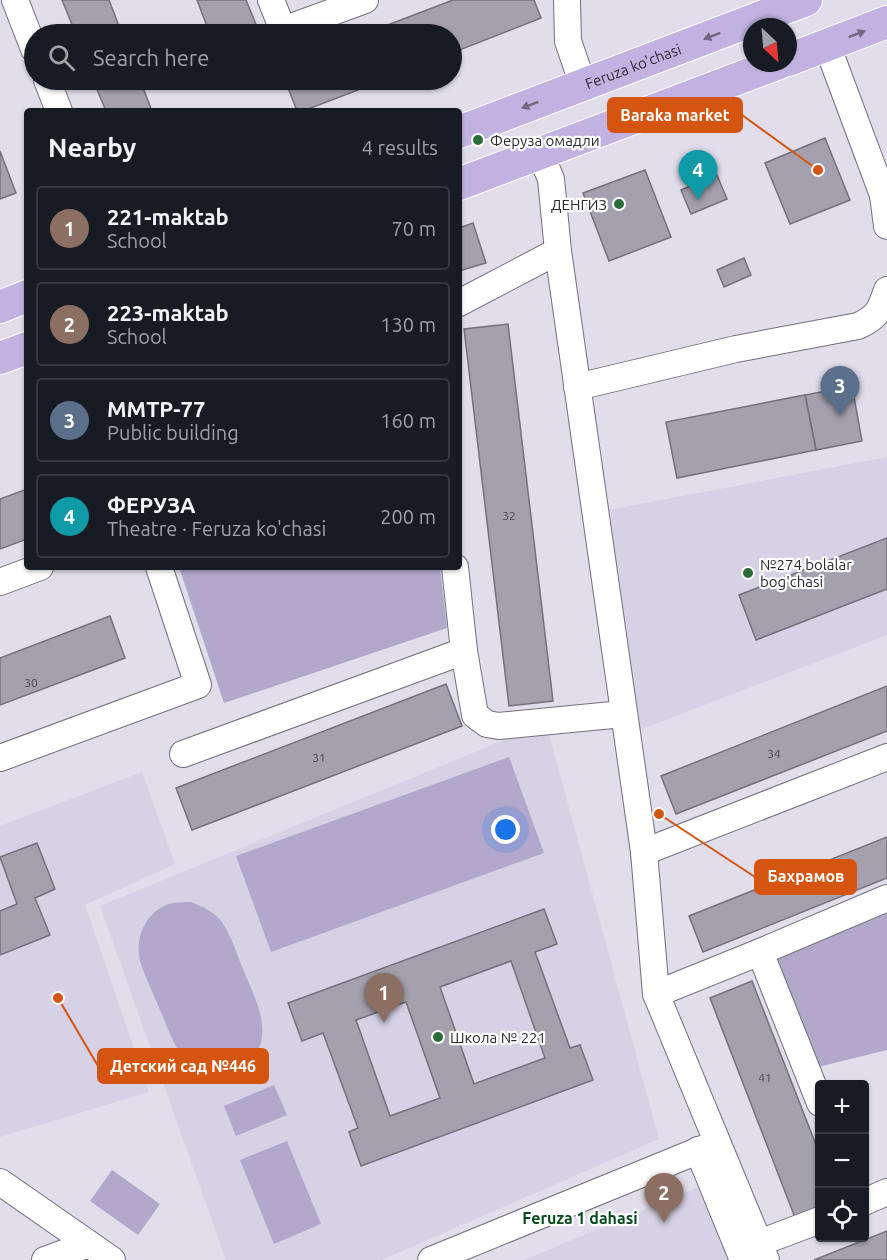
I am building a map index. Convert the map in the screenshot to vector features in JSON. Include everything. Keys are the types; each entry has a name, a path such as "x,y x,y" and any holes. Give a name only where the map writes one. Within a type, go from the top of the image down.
{"main road":[{"name":"Feruza ko'chasi","path":"462,131 806,0"},
{"path":"797,57 887,22"},
{"path":"462,183 755,72"},
{"path":"0,307 24,297"},
{"path":"0,358 24,349"}],"street":[{"path":"272,0 281,24"},
{"path":"299,24 365,0"},
{"path":"567,0 568,41 583,85"},
{"path":"12,11 24,32"},
{"path":"827,45 886,195 887,226"},
{"path":"51,90 58,108"},
{"path":"540,153 551,179 558,251 644,852 656,994 707,1146 756,1254 815,1222"},
{"path":"462,301 558,251"},
{"path":"577,387 736,349 858,326 873,319 881,308 887,290"},
{"path":"0,582 32,570"},
{"path":"0,758 198,685 160,570"},
{"path":"455,570 464,651 475,715 487,724 499,726 623,714"},
{"path":"183,754 464,651"},
{"path":"644,852 887,757"},
{"path":"656,994 887,898"},
{"path":"760,952 815,1093"},
{"path":"431,1260 707,1146"},
{"path":"0,1182 67,1254 112,1260"},
{"path":"869,1200 887,1192"}],"shaded area":[{"name":"№274 bolalar bog'chasi","path":"887,457 887,635 639,730 598,512"},
{"path":"180,570 440,570 447,628 224,703"},
{"path":"546,723 659,1139 382,1260 226,1260 100,906"},
{"path":"509,757 544,853 271,952 236,856"},
{"path":"142,772 175,864 85,905 149,1092 0,1137 0,826"},
{"path":"191,902 211,912 225,926 262,1021 259,1047 252,1058 239,1067 227,1071 203,1071 185,1060 172,1039 141,964 140,935 149,918 164,906"},
{"path":"887,911 887,1050 814,1068 776,957"},
{"path":"274,1085 287,1115 236,1136 224,1106"},
{"path":"287,1141 321,1224 274,1244 240,1160"},
{"path":"112,1170 160,1204 138,1235 90,1201"},
{"path":"701,1186 731,1260 524,1260"}],"building":[{"path":"62,0 109,0 118,24 72,24"},
{"path":"197,0 246,0 256,24 206,24"},
{"path":"453,0 534,0 541,18 462,49 462,24 390,24"},
{"path":"97,90 144,90 151,108 105,108"},
{"path":"289,90 358,90 311,108 296,108"},
{"path":"825,138 850,200 790,224 765,163"},
{"path":"0,151 16,193 0,199"},
{"path":"645,170 671,237 609,261 583,193"},
{"path":"717,175 727,199 691,214 681,190"},
{"path":"473,223 486,263 462,270 462,227"},
{"path":"744,258 751,275 724,287 717,270"},
{"path":"508,324 553,701 509,706 464,329"},
{"path":"852,386 862,441 816,450 805,395"},
{"path":"805,395 816,450 677,478 666,422"},
{"path":"24,490 24,540 0,549 0,499"},
{"path":"887,538 887,589 756,640 739,595"},
{"path":"110,616 125,658 0,705 0,658"},
{"path":"446,684 462,726 192,830 176,788"},
{"path":"887,686 887,731 676,814 661,776"},
{"path":"887,837 887,878 703,952 689,916"},
{"path":"37,843 55,889 35,898 50,935 0,955 0,911 17,904 0,857"},
{"name":"Школа № 221","path":"544,909 557,944 535,952 570,1048 580,1045 593,1080 361,1166 349,1132 358,1128 323,1033 302,1041 288,1003","holes":["511,961 545,1058 474,1084 440,987","406,1002 440,1098 390,1116 356,1020"]},
{"path":"752,981 815,1142 815,1213 796,1220 710,998"},
{"path":"887,1231 887,1260 814,1260 859,1242 869,1242 869,1238"}],"place":[{"name":"Феруза омадли","path":"478,140"},
{"name":"Baraka market","path":"818,170"},
{"name":"ФЕРУЗА","path":"698,200"},
{"name":"ДЕНГИЗ","path":"619,204"},
{"name":"MMTP-77","path":"840,416"},
{"name":"№274 bolalar bog'chasi","path":"748,573"},
{"name":"Бахрамов","path":"659,814"},
{"name":"Детский сад №446","path":"58,998"},
{"name":"221-maktab","path":"384,1023"},
{"name":"Школа № 221","path":"438,1037"},
{"name":"223-maktab","path":"664,1223"}],"district":[{"name":"Feruza 1 dahasi","path":"580,1218"}]}
